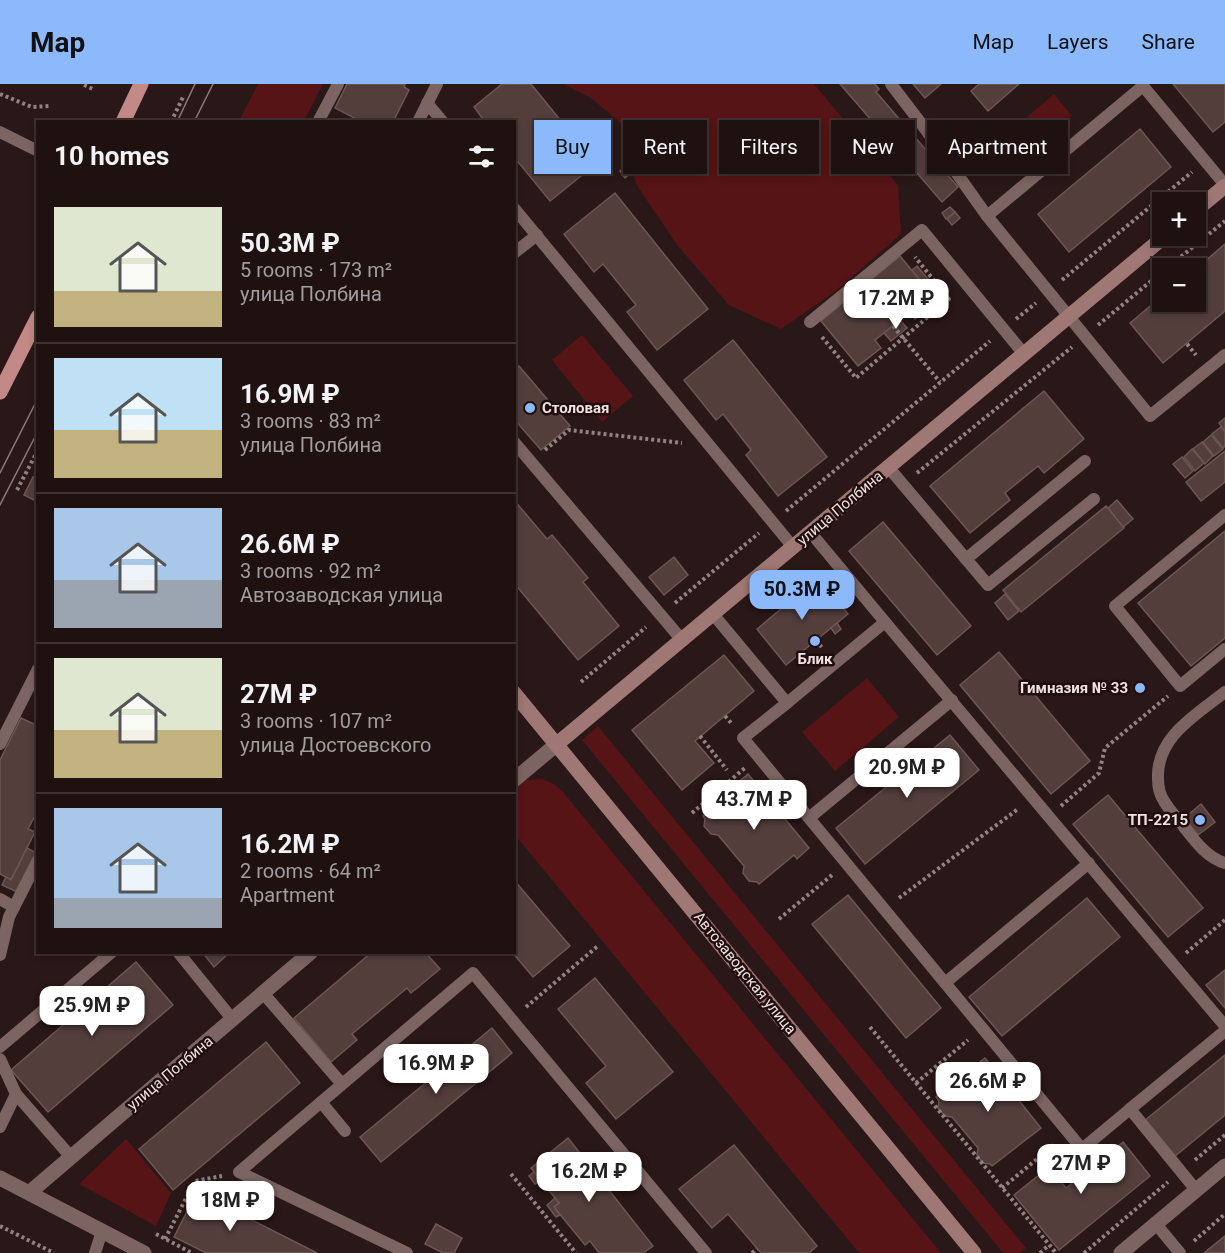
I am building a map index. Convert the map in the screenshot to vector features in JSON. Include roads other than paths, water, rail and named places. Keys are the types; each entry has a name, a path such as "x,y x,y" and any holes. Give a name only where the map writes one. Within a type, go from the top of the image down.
{"main road":[{"path":"124,120 141,84"},
{"path":"0,392 36,321"}],"street":[{"path":"1206,201 1225,185"},
{"name":"улица Полбина","path":"516,778 1154,246"},
{"name":"Автозаводская улица","path":"516,695 975,1253"},
{"name":"улица Полбина","path":"29,1193 309,954"},
{"path":"1122,1253 1225,1166"},
{"path":"0,1178 144,1253"}],"lane":[{"path":"319,120 338,84"},
{"path":"419,120 437,84"},
{"path":"891,84 987,216 1150,416 1225,355"},
{"path":"987,216 1143,86 1225,185"},
{"path":"427,104 441,120"},
{"path":"0,132 36,149"},
{"path":"516,210 793,547"},
{"path":"810,322 922,230 1024,354"},
{"path":"516,251 537,235"},
{"path":"517,449 682,640"},
{"path":"966,559 1085,461"},
{"path":"889,468 988,585 1094,499"},
{"path":"1225,515 1115,606 1180,686 1225,649"},
{"path":"811,533 1225,1026"},
{"path":"713,614 787,703"},
{"path":"885,622 744,738 1082,1149 1225,1031"},
{"path":"0,744 34,687"},
{"path":"1225,692 1171,736 1162,751 1157,766 1158,786 1163,800 1200,847 1216,861 1225,863"},
{"path":"809,818 952,700"},
{"path":"945,983 1089,863"},
{"path":"0,955 9,916 36,864"},
{"path":"0,899 14,906"},
{"path":"0,1047 110,954"},
{"path":"180,954 233,1020"},
{"path":"407,1253 239,1172 473,973 706,1253"},
{"path":"263,993 342,1084"},
{"path":"0,1059 16,1094 71,1157"},
{"path":"0,1127 16,1094"},
{"path":"321,1102 345,1131"},
{"path":"1130,1109 1196,1190"},
{"path":"1156,1224 1180,1253"},
{"path":"95,1253 102,1231"}],"tram line":[{"path":"178,120 195,84"},
{"path":"195,120 213,84"},
{"path":"0,473 36,402"},
{"path":"0,505 36,435"}],"place":[{"name":"Столовая","path":"530,408"},
{"name":"Блик","path":"815,641"},
{"name":"Гимназия № 33","path":"1140,688"},
{"name":"ТП-2215","path":"1200,820"}]}
